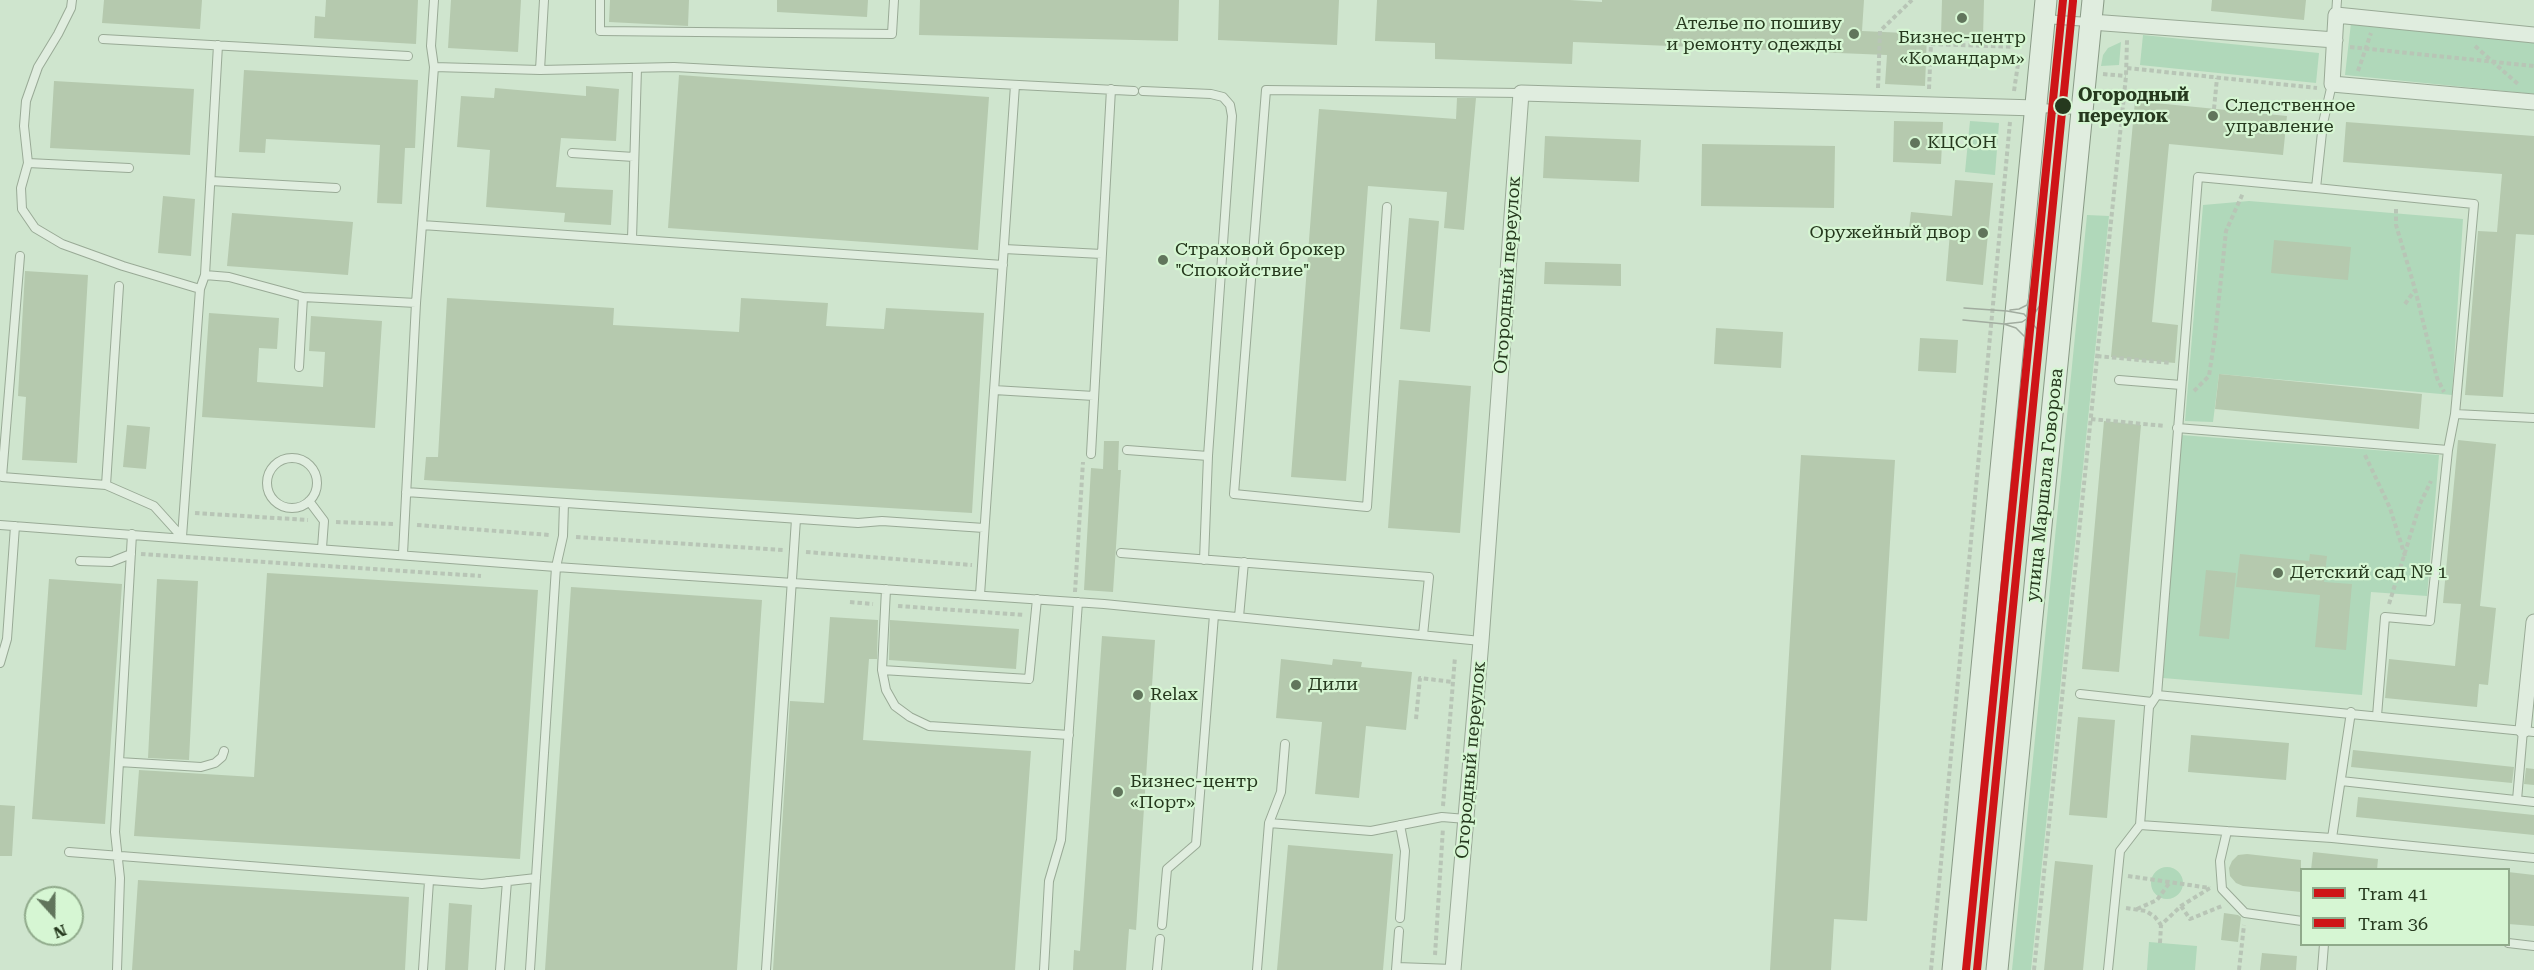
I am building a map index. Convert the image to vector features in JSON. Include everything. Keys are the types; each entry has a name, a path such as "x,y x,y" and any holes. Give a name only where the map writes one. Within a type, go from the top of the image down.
{"main road":[{"name":"улица Маршала Говорова","path":"1997,970 2093,0"},
{"path":"1953,970 2045,9"}],"street":[{"path":"2530,97 2352,86 2331,87 2336,8 2376,19 2534,35"},
{"path":"2091,22 2334,43"},
{"path":"1521,93 2036,108"},
{"name":"Огородный переулок","path":"1453,970 1481,641 1521,93"},
{"path":"2529,731 2534,622"}],"lane":[{"path":"72,0 71,8 58,34 38,67 26,101 24,126 28,163 21,188 22,209 35,228 62,244 123,266 200,289"},
{"path":"403,554 416,303 434,66 431,46 434,0"},
{"path":"540,70 544,0"},
{"path":"600,0 600,32 892,34 894,0"},
{"path":"2045,9 2091,22"},
{"path":"103,39 408,56"},
{"path":"182,537 200,289 205,275 218,45"},
{"path":"434,66 540,70 674,67 1134,91"},
{"path":"632,238 637,68"},
{"path":"980,595 1015,85"},
{"path":"2316,188 2323,123 2331,87"},
{"path":"1091,454 1111,89"},
{"path":"1387,207 1367,507 1234,494 1266,90 1521,93"},
{"path":"1143,91 1211,94 1223,97 1230,105 1232,116 1208,456 1204,560"},
{"path":"2036,108 2082,111"},
{"path":"572,153 634,157"},
{"path":"28,163 129,168"},
{"path":"2108,970 2120,851 2140,825 2149,708 2155,699 2198,177 2474,204 2455,414 2448,450 2430,621 2385,616 2377,716"},
{"path":"211,181 336,188"},
{"path":"422,225 1002,265"},
{"path":"1004,249 1102,254"},
{"path":"20,256 2,477 106,485 154,506 182,537"},
{"path":"205,275 229,277 303,297 416,303"},
{"path":"106,485 119,286"},
{"path":"299,367 303,297"},
{"path":"2119,380 2181,385"},
{"path":"994,390 1095,396"},
{"path":"2455,414 2534,418"},
{"path":"2177,428 2448,450"},
{"path":"1127,450 1208,456"},
{"path":"296,459 310,466 314,472 316,487 309,501 303,506 287,508 274,500 267,487 270,471 274,465 281,461 296,459"},
{"path":"406,492 858,523 882,521 984,528"},
{"path":"309,501 324,521 322,548"},
{"path":"530,970 556,567 562,536 564,503"},
{"path":"766,970 796,519"},
{"path":"0,525 556,567 1076,602 1481,641"},
{"path":"0,663 7,639 15,526"},
{"path":"117,970 120,878 115,832 132,534"},
{"path":"1121,553 1429,577 1423,635"},
{"path":"80,561 111,562 131,554"},
{"path":"1239,617 1244,562"},
{"path":"886,589 882,670 886,690 896,706 910,717 929,726 1069,735"},
{"path":"882,670 1029,679 1036,599"},
{"path":"1044,970 1049,881 1061,840 1076,602"},
{"path":"1162,925 1167,869 1196,844 1214,615"},
{"path":"2080,694 2351,712 2529,731 2517,800"},
{"path":"2332,838 2351,712"},
{"path":"1257,970 1269,823 1281,792 1285,744"},
{"path":"119,762 201,767 215,763 222,757 224,751"},
{"path":"2341,781 2534,802"},
{"path":"1269,823 1371,831 1442,817 1466,819"},
{"path":"1400,825 1405,851 1400,918"},
{"path":"2140,825 2332,838 2534,858"},
{"path":"2227,831 2220,861 2222,889 2245,913 2300,921"},
{"path":"69,852 482,884 536,878"},
{"path":"423,970 429,880"},
{"path":"500,970 507,881"},
{"path":"1399,931 1396,969 1453,970"},
{"path":"1157,970 1160,939"},
{"path":"2510,943 2534,946"},
{"path":"2322,970 2324,946"}],"path":[{"path":"1878,92 1880,31 1912,0"},
{"path":"2352,86 2376,19"},
{"path":"2455,27 2530,97"},
{"path":"2034,970 2127,68 2127,37"},
{"path":"2334,43 2366,49 2534,66"},
{"path":"1929,94 1931,44 2020,46"},
{"path":"1931,970 1951,734 2018,64"},
{"path":"2127,68 2331,87"},
{"path":"2099,73 2126,76"},
{"path":"2214,109 2217,78"},
{"path":"2189,396 2209,376 2226,231 2246,186"},
{"path":"2396,196 2396,225 2437,378 2455,414"},
{"path":"2405,304 2415,289"},
{"path":"2097,356 2182,364"},
{"path":"2091,419 2177,428"},
{"path":"2360,443 2390,508 2405,558"},
{"path":"2385,616 2420,504 2448,450"},
{"path":"1076,602 1084,459 1091,454"},
{"path":"184,512 404,524 982,565"},
{"path":"1416,719 1420,678 1453,682"},
{"path":"2118,875 2211,888 2181,906 2161,925"},
{"path":"2136,909 2157,900 2170,882"},
{"path":"2181,906 2190,919 2234,901"},
{"path":"2114,907 2136,909 2155,917 2161,925 2160,943"},
{"path":"2240,970 2245,913"}],"green space":[{"path":"2351,23 2534,41 2534,94 2345,75"},
{"path":"2143,35 2319,53 2316,83 2140,65"},
{"path":"2121,42 2119,65 2101,66 2103,55 2108,48"},
{"path":"1970,121 1999,123 1995,175 1965,172"},
{"path":"2249,201 2463,219 2452,395 2219,374 2213,422 2185,421 2203,205"},
{"path":"2087,215 2109,216 2031,970 2012,970"},
{"name":"Детский сад № 1","path":"2181,435 2439,455 2427,596 2371,592 2362,695 2163,678"},
{"path":"2167,867 2178,872 2183,883 2178,894 2167,899 2156,894 2151,883 2156,872"},
{"path":"2149,942 2197,946 2195,970 2147,970"}],"building":[{"path":"104,0 202,0 200,29 102,23"},
{"path":"326,0 418,0 416,44 314,38 315,16 325,17"},
{"path":"451,0 521,0 518,52 448,48"},
{"path":"610,0 689,0 688,26 609,22"},
{"path":"777,0 868,0 867,17 777,12"},
{"path":"920,0 1179,0 1178,41 919,35"},
{"path":"1219,0 1339,0 1337,45 1218,40"},
{"path":"1377,0 1602,2 1602,0 1864,0 1862,31 1927,34 1925,86 1885,84 1887,55 1573,42 1572,64 1435,59 1435,43 1375,41"},
{"name":"Бизнес-центр «Командарм»","path":"1942,0 1984,0 1983,37 1941,36"},
{"path":"2212,0 2306,0 2304,20 2211,11"},
{"path":"244,70 418,80 415,148 405,148 402,204 377,203 380,145 266,139 265,153 239,152"},
{"path":"679,75 989,97 978,250 668,228"},
{"path":"54,81 194,89 190,155 50,148"},
{"path":"586,86 619,89 616,141 561,138 556,187 613,190 611,225 564,222 565,213 486,207 490,150 457,147 461,96 494,98 495,88 586,96"},
{"path":"1457,98 1476,98 1464,230 1444,228 1447,192 1368,186 1346,481 1291,477 1319,109 1456,119"},
{"path":"2135,101 2287,116 2283,155 2169,144 2152,322 2178,325 2175,363 2111,357"},
{"path":"1894,121 1943,122 1941,164 1893,162"},
{"path":"2346,122 2534,136 2534,235 2516,234 2503,397 2465,395 2478,231 2497,232 2502,174 2343,162"},
{"path":"1545,136 1641,140 1639,182 1543,178"},
{"path":"1702,144 1835,146 1834,208 1701,206"},
{"path":"1955,180 1993,183 1983,285 1946,281 1950,232 1909,229 1911,212 1952,216"},
{"path":"163,196 195,199 191,256 158,253"},
{"path":"232,213 353,222 348,275 227,266"},
{"path":"1409,218 1439,221 1430,332 1400,329"},
{"path":"2274,240 2351,247 2348,280 2271,273"},
{"path":"1545,262 1621,264 1621,286 1544,284"},
{"path":"25,271 88,275 77,463 22,460 26,397 18,396"},
{"path":"447,298 614,308 613,325 739,332 741,298 828,303 826,326 884,329 886,308 984,313 972,513 424,480 426,457 438,457"},
{"path":"209,313 279,318 277,349 259,348 257,382 323,387 325,352 309,351 311,316 382,321 375,428 202,417"},
{"path":"1716,328 1783,332 1781,368 1714,364"},
{"path":"1920,338 1958,340 1956,373 1918,371"},
{"path":"2219,374 2422,394 2419,429 2215,409"},
{"path":"1399,380 1471,386 1460,533 1388,528"},
{"path":"2104,421 2141,425 2119,672 2082,669"},
{"path":"127,425 150,427 146,469 123,467"},
{"path":"2458,440 2496,444 2480,606 2496,608 2488,685 2479,684 2477,707 2385,698 2389,659 2455,666 2461,604 2443,603"},
{"path":"1104,441 1119,441 1118,470 1121,470 1113,592 1084,590 1091,468 1103,469"},
{"path":"1801,455 1895,460 1867,921 1834,919 1831,970 1770,970"},
{"path":"2240,554 2309,561 2310,554 2327,556 2324,582 2352,584 2346,650 2315,647 2320,595 2236,587"},
{"path":"2206,570 2236,573 2229,639 2199,636"},
{"path":"267,573 538,590 520,859 134,836 139,770 254,777"},
{"path":"49,579 122,584 105,824 32,819"},
{"path":"157,579 198,581 189,760 148,758"},
{"path":"571,587 762,600 737,970 545,970"},
{"path":"830,617 878,620 877,659 869,659 863,740 1031,751 1015,970 773,970 790,701 824,703"},
{"path":"890,620 1019,629 1016,669 889,660"},
{"name":"Бизнес-центр «Порт»","path":"1102,636 1155,640 1136,930 1129,929 1126,970 1073,970 1074,950 1080,951"},
{"path":"1281,659 1332,665 1333,659 1362,662 1361,667 1412,672 1406,730 1366,726 1359,798 1315,794 1322,722 1276,718"},
{"path":"2078,717 2115,720 2107,818 2069,815"},
{"path":"2191,735 2289,743 2286,780 2188,772"},
{"path":"2353,750 2514,767 2512,783 2351,767"},
{"path":"2526,768 2534,769 2534,785 2524,784"},
{"path":"2358,797 2534,815 2534,835 2356,817"},
{"path":"0,805 15,806 12,856 0,856"},
{"path":"1288,845 1393,854 1383,970 1277,970"},
{"path":"2313,852 2378,859 2377,868 2311,868"},
{"path":"2238,855 2301,860 2300,892 2243,886 2236,883 2230,876 2229,868"},
{"path":"2055,861 2093,865 2083,970 2044,970"},
{"path":"2510,872 2534,875 2534,926 2510,924"},
{"path":"138,880 409,897 405,970 132,970"},
{"path":"449,903 472,905 468,970 445,970"},
{"path":"2224,913 2241,917 2238,942 2221,940"},
{"path":"2262,953 2297,956 2296,970 2260,970"}],"tram line":[{"name":"41","path":"1966,970 2063,0"},
{"name":"36","path":"1977,970 2073,1"},
{"path":"2010,310 2027,305 2033,284"},
{"path":"1963,320 2004,324 2022,322 2034,314 2046,290"},
{"path":"1964,308 2024,314 2037,329 2040,348"},
{"path":"2004,324 2016,328 2025,337 2028,352"}],"place":[{"name":"Бизнес-центр «Командарм»","path":"1962,18"},
{"name":"Ателье по пошиву и ремонту одежды","path":"1854,34"},
{"name":"Огородный переулок","path":"2063,106"},
{"name":"Следственное управление","path":"2213,116"},
{"name":"КЦСОН","path":"1915,143"},
{"name":"Оружейный двор","path":"1983,233"},
{"name":"Страховой брокер \"Спокойствие\"","path":"1163,260"},
{"name":"Детский сад № 1","path":"2278,573"},
{"name":"Дили","path":"1296,685"},
{"name":"Relax","path":"1138,695"},
{"name":"Бизнес-центр «Порт»","path":"1118,792"}]}
